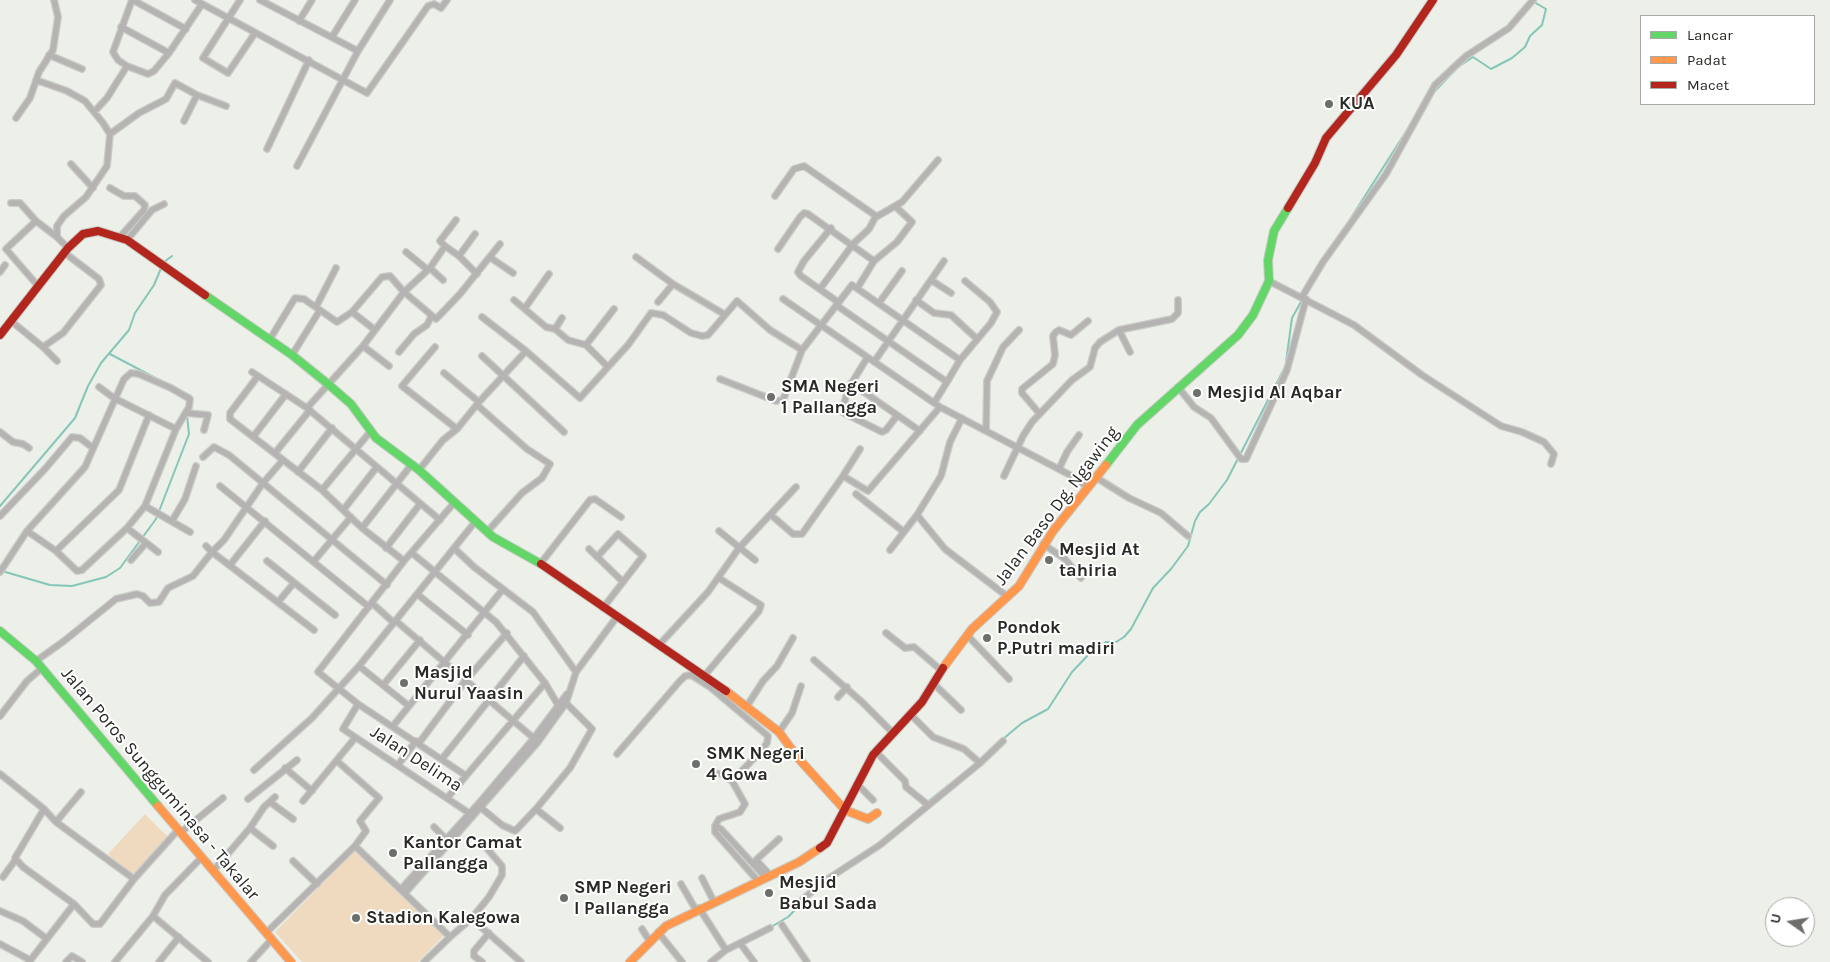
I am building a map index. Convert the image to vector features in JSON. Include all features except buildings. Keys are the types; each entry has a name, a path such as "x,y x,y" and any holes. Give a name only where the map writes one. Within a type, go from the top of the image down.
{"main road":[{"name":"Jalan Baso Dg. Ngawing","path":"630,962 658,932 761,876 800,862 820,850 827,843 857,784 876,752 911,715 934,684 953,652 967,635 1019,586 1043,544 1090,488 1137,425 1238,334 1253,315 1269,281 1268,260 1272,236 1315,163 1326,138 1396,55 1433,0"},
{"path":"0,335 66,250 83,234 89,231 98,231 123,239 292,355 351,404 370,432 412,464 475,522 507,547 541,563 616,618 705,675 747,706 779,732 798,758 845,810 868,819 877,813"},
{"name":"Jalan Poros Sungguminasa - Takalar","path":"0,631 36,661 291,962"}],"street":[{"path":"16,118 30,98 36,80 53,50 58,17 54,0"},
{"path":"186,29 132,0 112,52 118,60 127,66 148,74 152,73 170,53 186,29 202,4"},
{"path":"195,0 343,78 364,92 369,92 428,6 434,4 441,8 447,0"},
{"path":"240,0 203,57 204,60 226,73 255,33"},
{"path":"260,0 358,52"},
{"path":"272,6 276,0"},
{"path":"299,21 312,0"},
{"path":"332,38 355,0"},
{"path":"297,166 343,78 390,0"},
{"path":"1178,387 1194,407 1211,418 1241,459 1246,459 1287,370 1304,298 1323,262 1390,166 1436,86 1471,52 1510,28 1533,0"},
{"path":"121,27 170,53"},
{"path":"49,56 82,69"},
{"path":"267,149 308,60"},
{"path":"94,112 107,98 127,66"},
{"path":"36,80 73,94 85,101 110,134 109,161 93,188 59,222 57,237"},
{"path":"110,134 140,113 166,99 175,84 226,106"},
{"path":"184,121 197,95"},
{"path":"820,289 853,244 869,228 876,217 906,197 938,160"},
{"path":"71,164 93,188"},
{"path":"775,196 794,169 804,166 876,217"},
{"path":"110,188 124,196 135,196 146,205 123,239"},
{"path":"10,203 20,203 36,221 57,237 66,250 99,279 101,284 63,333 43,347"},
{"path":"123,239 152,210 164,204"},
{"path":"858,287 874,261 897,242 912,222 895,206"},
{"path":"778,249 804,213 831,228 874,261"},
{"path":"456,220 440,241 477,274"},
{"path":"36,221 6,249 38,286"},
{"path":"831,228 804,261 798,272 837,304 946,382"},
{"path":"459,256 476,234"},
{"path":"270,339 293,298 299,297 339,322 352,312 382,277 390,276 431,317 436,318 442,314 491,258 500,244"},
{"path":"275,453 328,384 363,346 404,292 429,269 445,246"},
{"path":"406,252 442,280"},
{"path":"636,257 673,284 724,314"},
{"path":"491,258 512,273"},
{"path":"874,362 944,261"},
{"path":"0,272 5,265"},
{"path":"292,355 318,308 336,268"},
{"path":"879,303 902,271"},
{"path":"525,308 549,274"},
{"path":"931,280 951,293"},
{"path":"843,476 868,491 920,431 937,405 946,382 960,360 991,322 997,310 965,281"},
{"path":"1269,281 1304,298 1366,334 1422,375 1497,424 1544,442 1554,454 1551,464"},
{"path":"658,302 673,284"},
{"path":"720,380 781,401 786,397 802,350 850,285 858,287 902,321 960,360"},
{"path":"783,299 937,405 1059,469 1090,488"},
{"path":"514,300 546,327 554,329 568,340 586,346 608,368"},
{"path":"916,300 934,313 951,315 977,339"},
{"path":"1004,476 1018,447 1039,413 1072,380 1090,366 1094,352 1100,342 1119,330 1172,319 1178,313 1178,300"},
{"path":"482,317 526,351 580,398 632,341 651,313 662,315 691,333 702,336 708,334 736,301 740,301 770,330 802,350"},
{"path":"586,346 614,309"},
{"path":"352,312 375,330"},
{"path":"398,352 410,338 427,325 431,317"},
{"path":"554,329 562,318"},
{"path":"11,321 57,361"},
{"path":"1039,413 1022,394 1022,389 1053,364 1055,355 1053,336 1056,332 1060,330 1071,336 1088,321"},
{"path":"986,430 987,382 1003,347 1019,330"},
{"path":"1119,330 1130,352"},
{"path":"363,346 389,366"},
{"path":"435,347 402,386 457,429"},
{"path":"419,470 526,351"},
{"path":"482,356 564,432"},
{"path":"867,358 851,383 842,406 842,413 882,432 886,430 896,417"},
{"path":"252,372 309,409 376,468 440,520"},
{"path":"2,567 27,531 80,475 114,398 124,379 129,374 137,373 189,397 188,413 176,429 145,506 127,528 80,571 56,551 27,531"},
{"path":"444,373 527,449 550,464 542,478 522,493 487,532"},
{"path":"258,376 230,412 230,419 322,490 362,528 404,561"},
{"path":"851,383 896,417 920,431"},
{"path":"99,387 114,398 176,429"},
{"path":"253,437 286,394"},
{"path":"188,413 208,415 204,430"},
{"path":"56,551 119,490 150,415"},
{"path":"890,550 917,515 941,476 950,442 962,418"},
{"path":"298,472 332,428"},
{"path":"0,432 13,442 23,444 29,448"},
{"path":"322,490 370,432"},
{"path":"1059,469 1067,452 1079,435"},
{"path":"0,516 45,469 72,437 80,438 93,448"},
{"path":"203,457 216,447 263,482 387,585"},
{"path":"771,515 793,534 802,534 860,449"},
{"path":"36,661 116,599 136,594 143,596 150,603 159,602 168,588 193,576 224,540 263,482 282,460"},
{"path":"362,528 412,464"},
{"path":"172,521 185,499 196,466"},
{"path":"344,509 376,468"},
{"path":"1097,478 1135,501 1161,513 1188,536"},
{"path":"220,486 370,605 420,640 536,740"},
{"path":"659,645 719,578 739,548 796,486"},
{"path":"856,494 904,532"},
{"path":"541,563 591,499 599,501 621,517"},
{"path":"454,503 404,561 318,672 358,704 465,775"},
{"path":"386,548 420,504"},
{"path":"145,506 190,532"},
{"path":"917,515 945,549 1008,597"},
{"path":"314,561 351,516"},
{"path":"230,565 265,521"},
{"path":"254,770 312,718 359,666 475,522"},
{"path":"127,528 158,552"},
{"path":"719,531 755,560"},
{"path":"598,557 618,534 642,554 639,562 603,608"},
{"path":"130,560 143,541"},
{"path":"1043,544 1065,559 1081,578"},
{"path":"206,546 314,630"},
{"path":"454,548 502,589 533,612 576,672"},
{"path":"589,550 622,582"},
{"path":"412,552 434,572 486,611 507,633 562,704 592,730 570,768 536,809 513,832 480,806"},
{"path":"267,561 334,615"},
{"path":"705,675 759,611 761,605 719,578"},
{"path":"278,602 294,583"},
{"path":"392,726 468,635 502,589"},
{"path":"417,594 468,635"},
{"path":"423,868 446,839 480,806 536,740 562,704 576,672 616,618"},
{"path":"398,765 466,680 507,633"},
{"path":"886,633 905,648 914,647 942,670"},
{"path":"967,635 1010,679"},
{"path":"747,706 762,681 777,666 793,638"},
{"path":"384,684 420,640"},
{"path":"442,759 524,656"},
{"path":"814,660 847,687 893,733"},
{"path":"359,666 384,684 409,706"},
{"path":"0,716 27,681 42,668"},
{"path":"616,754 679,682 685,676 691,675 715,692 768,736 767,743 762,750 732,781"},
{"path":"448,797 545,683"},
{"path":"934,684 961,710"},
{"path":"779,732 792,713 802,686"},
{"path":"838,696 847,687"},
{"name":"Jalan Delima","path":"358,704 342,728 471,814"},
{"path":"911,715 933,737 955,745 978,762"},
{"path":"303,801 355,738"},
{"path":"794,907 823,882 865,856 1003,741"},
{"path":"876,752 905,781 906,787 926,804"},
{"path":"248,799 297,760"},
{"path":"266,932 355,846 366,831 360,821 379,798 336,761"},
{"path":"285,768 312,791"},
{"path":"712,773 721,774 732,781 745,800 745,808 735,814 719,819 717,829 761,876"},
{"path":"0,774 44,809 56,822 134,879"},
{"path":"857,784 872,800"},
{"path":"56,822 82,792"},
{"path":"213,870 276,797"},
{"path":"16,859 23,867 74,904 93,924 98,925 134,879 179,831 223,798"},
{"path":"270,802 293,819"},
{"path":"3,877 16,859 16,855 44,809"},
{"path":"536,809 560,828"},
{"path":"404,890 471,814"},
{"path":"434,827 446,839"},
{"path":"250,828 273,846"},
{"path":"761,876 756,860 779,839"},
{"path":"424,962 471,918 498,884 502,871 500,863 484,845"},
{"path":"355,846 404,890 450,937"},
{"path":"115,962 153,916 165,895 202,857"},
{"path":"293,860 317,884"},
{"path":"702,878 714,902"},
{"path":"681,884 726,949"},
{"path":"0,944 30,961 74,904"},
{"path":"0,911 23,921 47,939"},
{"path":"153,916 208,962"},
{"path":"471,918 521,962"},
{"path":"782,925 808,962"},
{"path":"711,962 726,949 770,928"},
{"path":"642,929 649,940"},
{"path":"658,932 682,962"},
{"path":"482,962 474,956 474,950 490,933"},
{"path":"159,962 179,937"},
{"path":"251,962 272,939"},
{"path":"740,942 754,962"},
{"path":"66,962 72,956 82,962"},
{"path":"509,962 514,956"}],"shaded area":[{"path":"145,814 170,839 134,878 108,854"},
{"name":"Stadion Kalegowa","path":"354,851 443,936 418,962 302,962 275,932"}],"waterway":[{"path":"1434,92 1458,67 1473,57 1491,69 1512,58 1525,47 1530,36 1542,25 1546,9 1534,2"},
{"path":"1349,221 1407,130"},
{"path":"164,262 172,256"},
{"path":"0,506 75,418 88,386 101,363 129,330 135,313 154,285 162,266"},
{"path":"1286,362 1292,318 1302,300"},
{"path":"110,354 163,382"},
{"path":"1003,739 1022,723 1048,709 1072,672 1091,652 1106,642 1116,642 1131,629 1153,588 1171,569 1188,546 1195,521 1200,512 1209,504 1227,480 1285,367"},
{"path":"183,392 191,396 192,402"},
{"path":"2,571 50,585 72,586 106,577 120,568 156,519 189,434 187,416"},
{"path":"969,769 977,762"},
{"path":"926,803 950,784"},
{"path":"771,927 788,917 801,904"}],"traffic: fast":[{"path":"1106,465 1137,425 1238,335 1253,315 1269,281 1268,260 1274,231 1288,208"},
{"path":"205,295 292,355 328,384 351,404 376,438 419,470 493,537 541,564"},
{"path":"0,631 36,661 158,806"}],"traffic: slow":[{"path":"943,668 972,629 1019,586 1053,531 1106,465"},
{"path":"726,691 779,732 798,758 845,810 868,819 877,813"},
{"path":"158,806 291,962"},
{"path":"630,962 666,926 799,862 820,848"}],"traffic: jam":[{"path":"1288,208 1315,163 1326,138 1396,55 1433,0"},
{"path":"0,335 68,248 83,234 98,231 127,240 205,295"},
{"path":"541,564 726,691"},
{"path":"820,848 827,843 873,755 922,702 943,668"}],"place":[{"name":"KUA","path":"1329,104"},
{"name":"Mesjid Al Aqbar","path":"1197,393"},
{"name":"SMA Negeri 1 Pallangga","path":"771,397"},
{"name":"Mesjid At tahiria","path":"1049,560"},
{"name":"Pondok P.Putri madiri","path":"987,638"},
{"name":"Masjid Nurul Yaasin","path":"404,683"},
{"name":"SMK Negeri 4 Gowa","path":"696,764"},
{"name":"Kantor Camat Pallangga","path":"393,853"},
{"name":"Mesjid Babul Sada","path":"769,893"},
{"name":"SMP Negeri I Pallangga","path":"564,898"},
{"name":"Stadion Kalegowa","path":"356,918"}]}
